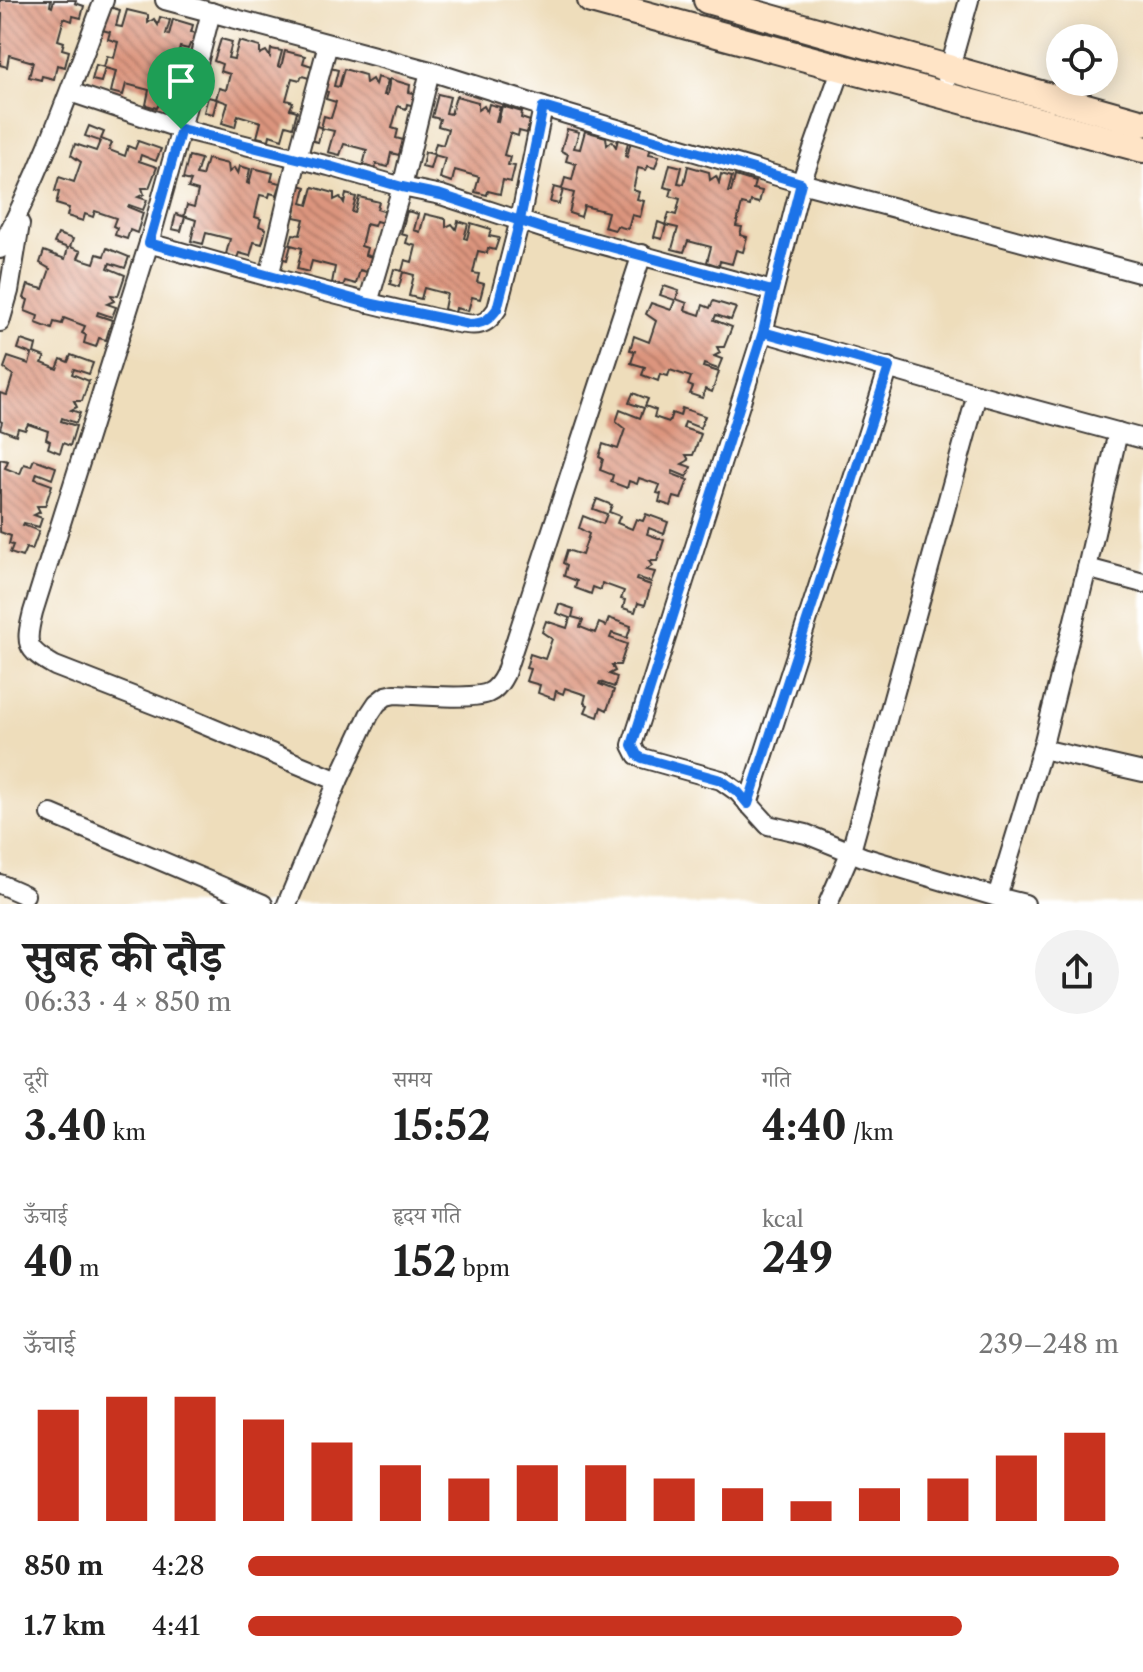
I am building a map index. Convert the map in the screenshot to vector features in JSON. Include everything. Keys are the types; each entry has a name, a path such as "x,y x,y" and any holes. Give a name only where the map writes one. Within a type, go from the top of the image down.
{"street":[{"path":"0,249 24,205 104,0"},
{"path":"165,0 430,71 801,183 1143,274"},
{"path":"591,0 1143,149"},
{"path":"707,0 1142,118"},
{"path":"943,95 969,0"},
{"path":"211,12 149,243 27,636 29,648 55,666 338,781"},
{"path":"269,277 328,44"},
{"path":"842,67 801,183 763,332 632,745 642,758 721,780 738,792 768,825 806,834 863,857 1025,904"},
{"path":"368,303 402,187 430,71"},
{"path":"70,92 181,129 441,195 545,229 772,291"},
{"path":"149,243 368,303 480,324 490,319 497,309 520,220 543,107"},
{"path":"0,322 9,291 24,205"},
{"path":"287,904 338,781 377,703 395,694 486,694 501,682 642,254"},
{"path":"763,332 1143,439"},
{"path":"748,804 889,367"},
{"path":"828,904 851,851 977,394"},
{"path":"997,897 1042,749 1118,432"},
{"path":"1087,568 1143,583"},
{"path":"1042,749 1143,772"},
{"path":"51,814 263,904"},
{"path":"0,884 25,895"}],"building":[{"path":"0,0 51,0 52,7 54,0 76,0 75,3 84,6 81,18 73,16 72,21 64,18 58,40 64,42 62,49 69,51 65,67 57,65 54,79 29,77 33,62 9,55 7,67 0,65"},
{"path":"109,7 120,10 116,26 122,27 127,10 148,15 148,23 154,19 158,25 160,17 170,20 166,34 169,35 173,19 193,25 191,32 201,34 197,46 190,44 188,49 180,47 175,68 181,70 179,78 186,80 181,95 174,93 170,107 146,105 149,90 126,84 123,95 111,92 116,71 105,68 101,82 92,80 96,65 104,67 107,56 114,58 118,42 108,39 110,32 102,30"},
{"path":"221,39 232,42 228,58 234,59 239,41 260,47 260,54 266,51 270,57 271,49 282,51 278,66 281,67 285,51 305,56 303,63 312,66 309,78 292,78 286,100 293,102 290,109 297,111 293,127 286,125 282,139 270,135 269,140 257,137 261,122 238,115 235,127 222,123 228,103 217,99 213,114 204,112 208,97 216,99 219,88 226,90 230,74 220,71 222,64 214,61"},
{"path":"326,67 338,70 334,86 339,87 344,69 365,75 366,83 372,79 375,85 377,77 388,80 384,95 387,95 390,79 410,85 409,92 418,94 415,106 407,104 406,109 398,106 392,128 398,130 396,138 403,140 399,155 391,153 388,167 376,164 375,169 363,165 367,150 344,144 340,155 328,152 334,131 321,128 324,116 331,118 336,102 326,99 328,92 320,90"},
{"path":"438,94 450,97 446,113 451,114 456,96 478,102 478,110 484,106 487,112 489,104 500,107 498,122 502,106 522,112 521,118 530,121 527,133 519,131 518,136 510,133 504,155 510,157 508,165 515,166 511,182 503,180 500,194 475,192 479,177 455,170 452,182 440,178 445,158 434,155 430,169 422,167 425,152 433,154 436,143 443,145 448,129 438,126 440,119 432,117"},
{"path":"314,125 322,128 318,142 309,140"},
{"path":"89,126 104,132 101,139 112,143 109,150 125,156 128,146 135,149 138,141 161,149 156,161 141,155 139,161 157,167 149,188 142,188 144,194 138,197 147,200 143,210 128,207 143,213 137,233 130,230 127,239 115,235 117,228 113,226 116,218 95,211 93,217 85,214 83,221 67,216 69,208 56,204 59,192 55,191 59,177 74,182 81,162 71,155 75,144 96,151 100,141 85,136"},
{"path":"567,129 579,132 574,148 580,149 585,131 606,137 607,145 612,141 616,147 618,139 628,142 627,157 631,141 651,147 649,154 659,156 655,168 638,168 633,190 639,192 637,199 644,201 640,217 632,215 628,229 604,227 608,212 584,206 581,217 569,213 574,193 563,190 559,204 550,202 554,187 562,189 565,178 572,180 576,164 566,161 568,154 561,151"},
{"path":"189,156 201,159 196,175 202,176 207,159 228,164 229,172 234,168 238,174 240,166 250,169 249,184 253,168 273,173 271,181 281,183 277,195 260,195 255,217 261,219 259,226 266,229 262,244 254,242 250,256 239,253 237,258 226,254 230,239 206,233 203,244 191,241 196,220 184,216 187,205 194,207 198,191 188,188 191,181 183,179"},
{"path":"670,164 682,167 678,183 684,184 688,166 709,172 710,180 716,176 719,183 721,174 732,177 728,192 731,192 735,176 755,182 753,189 762,191 759,203 751,201 750,206 742,204 736,226 742,227 740,235 747,237 743,252 736,250 732,264 720,261 719,266 707,262 711,247 688,241 684,252 672,249 678,228 665,225 669,213 676,215 680,199 670,196 672,189 664,187"},
{"path":"295,184 306,187 302,203 308,205 313,187 334,193 334,200 340,197 344,203 346,194 356,197 352,212 355,213 359,197 379,202 377,209 386,212 383,223 376,221 374,226 366,224 361,246 367,248 365,255 372,257 367,272 360,270 356,284 345,281 343,286 332,283 335,267 312,261 309,272 297,269 302,248 291,245 287,260 278,257 282,243 290,245 293,234 300,235 304,219 294,217 296,209 288,207"},
{"path":"407,211 418,214 414,230 420,232 425,214 446,219 446,227 452,224 456,229 458,221 468,224 464,238 467,239 471,223 491,229 489,236 499,238 495,250 488,248 487,253 478,251 473,273 479,274 477,282 484,284 480,299 472,297 468,311 456,308 455,313 444,309 447,294 424,288 421,299 409,296 414,275 403,272 399,287 390,284 394,269 402,271 405,260 412,262 416,246 406,243 408,236 401,234"},
{"path":"176,214 185,217 181,231 172,229"},
{"path":"658,222 666,225 662,239 654,237"},
{"path":"58,234 73,239 70,247 81,251 78,258 94,263 97,254 104,256 107,248 129,257 125,268 110,263 108,268 125,275 118,296 111,295 114,301 107,304 116,307 112,317 98,312 97,315 112,320 106,340 99,338 96,347 84,343 86,335 82,333 85,326 64,318 62,324 54,322 52,329 36,323 38,316 25,311 28,300 24,298 28,285 43,289 50,269 40,263 44,251 65,259 68,248 54,243"},
{"path":"664,286 679,291 676,299 687,303 685,310 700,315 703,305 710,308 713,301 736,308 731,320 716,315 714,320 732,327 724,347 717,347 720,353 714,356 722,359 718,369 704,364 703,367 719,372 712,392 705,389 702,398 690,394 693,387 688,385 691,377 670,370 668,376 660,374 658,381 642,375 645,367 631,363 635,351 630,350 634,336 649,342 656,321 646,314 651,303 671,310 675,300 660,295"},
{"path":"21,340 36,345 34,353 45,357 42,363 57,369 61,359 68,362 71,355 93,363 89,374 74,369 72,374 89,381 82,401 74,401 77,407 71,410 80,413 76,423 62,418 61,421 76,426 70,446 63,443 60,453 48,448 48,431 28,424 25,430 18,428 16,435 0,429 0,393 7,395 13,375 4,368 8,357 29,364 32,354 18,349"},
{"path":"633,393 648,399 645,406 656,410 654,417 669,422 672,413 680,416 682,408 705,416 700,428 685,422 683,428 701,434 693,455 686,455 689,460 682,464 691,467 687,477 673,471 672,474 688,480 681,499 674,497 671,506 659,502 661,494 657,493 660,485 639,478 637,484 629,481 627,488 611,482 613,475 600,470 603,459 599,457 603,444 618,449 625,429 616,422 620,410 640,418 644,408 629,403"},
{"path":"0,459 8,461 5,468 20,474 24,464 31,466 34,459 56,467 52,479 37,473 35,479 52,485 45,506 37,506 40,512 34,515 42,518 39,527 23,525 39,531 32,550 26,548 22,557 10,553 13,545 9,544 11,536 0,532"},
{"path":"597,499 612,505 609,512 620,516 617,523 632,529 636,519 643,521 646,514 668,522 664,534 649,528 647,534 664,540 657,561 649,561 652,566 646,570 655,572 651,582 637,577 636,580 651,585 645,605 638,603 635,612 623,608 625,600 621,599 624,591 602,583 601,590 593,587 591,594 575,588 577,581 564,576 567,565 563,563 567,550 582,555 589,534 579,528 583,516 603,524 607,514 593,509"},
{"path":"559,604 574,609 572,617 583,620 580,627 595,633 599,623 606,626 609,618 631,626 627,638 612,633 610,638 627,644 620,665 612,665 615,671 609,674 617,677 614,687 599,684 614,690 607,710 601,707 598,717 585,712 588,705 584,703 586,695 565,688 563,694 556,691 554,699 538,693 540,685 526,681 530,654 545,659 552,639 542,632 546,621 567,628 570,618 556,613"}],"route":[{"path":"181,129 149,243 368,303 469,324 480,324 490,319 497,309 520,220 543,107 801,183 763,332 632,745 642,758 721,780 748,804 889,367 763,332 772,291 545,229 520,220 441,195 181,129"}]}
